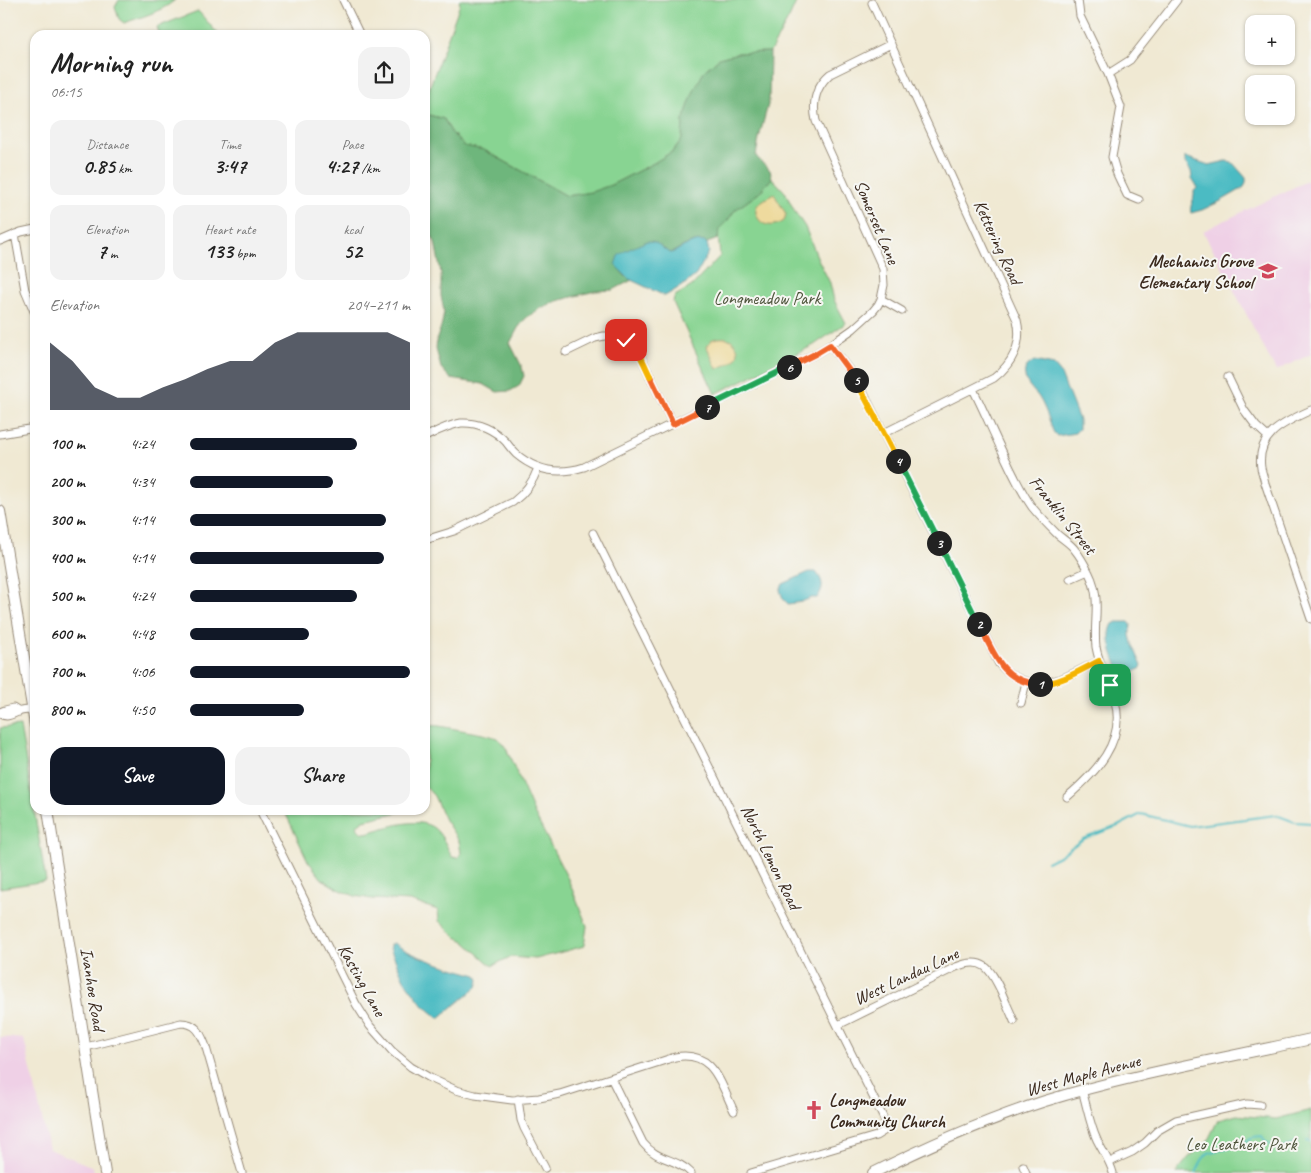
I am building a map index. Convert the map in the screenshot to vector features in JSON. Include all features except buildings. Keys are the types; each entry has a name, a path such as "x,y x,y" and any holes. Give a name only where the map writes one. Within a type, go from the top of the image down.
{"main road":[{"path":"0,511 30,687"},
{"name":"Ivanhoe Road","path":"49,815 105,1173"},
{"name":"West Maple Avenue","path":"873,1173 930,1145 977,1126 1027,1107 1082,1090 1311,1040"}],"street":[{"path":"344,0 358,30"},
{"path":"1078,0 1080,16 1108,74 1121,107 1112,158 1116,174 1126,195 1140,200"},
{"path":"1108,74 1130,60 1177,0"},
{"name":"Kettering Road","path":"872,3 1018,320 1019,326 1018,342 1013,358 1001,373 884,433"},
{"name":"Somerset Lane","path":"881,299 885,280 881,263 816,121 814,101 818,88 830,74 891,44"},
{"path":"0,241 15,234 30,231"},
{"path":"15,234 24,290 30,303"},
{"path":"430,434 445,427 460,424 479,425 499,436 531,465 556,471 576,469 673,424 815,354 853,328 873,311 881,299 902,311"},
{"path":"566,352 595,338 604,336 613,336 630,343 639,353 673,424"},
{"path":"830,345 861,388 999,664 1006,672 1026,682 1047,684 1099,661"},
{"path":"1228,377 1244,410 1256,426 1268,437"},
{"name":"Franklin Street","path":"973,389 1015,479 1026,498 1042,519 1075,550 1093,582 1096,594 1096,646 1099,661 1115,703 1117,715 1116,730 1108,752 1080,785 1067,797"},
{"path":"1311,410 1277,428 1268,437 1262,449 1261,468 1311,619"},
{"path":"0,434 30,429"},
{"path":"430,538 454,530 513,502 529,486 538,468"},
{"name":"North Lemon Road","path":"593,533 886,1124 884,1131 876,1136 751,1173"},
{"path":"1070,579 1088,572"},
{"path":"1021,703 1026,682"},
{"path":"0,713 4,717 30,711"},
{"name":"Kasting Lane","path":"262,815 356,1004 377,1035 411,1067 456,1090 492,1098 518,1100 560,1094 685,1055 703,1060 713,1070 734,1111"},
{"name":"West Landau Lane","path":"838,1025 956,967 972,962 981,964 993,974 1014,1021"},
{"path":"86,1047 181,1023 187,1023 196,1027 201,1033 205,1044 242,1173"},
{"path":"611,1078 643,1142 649,1150 679,1164 691,1173"},
{"path":"1082,1090 1091,1126 1110,1162 1113,1173"},
{"path":"518,1100 524,1128 545,1168"},
{"path":"1110,1162 1132,1152 1157,1131 1176,1120 1247,1104 1260,1105"},
{"path":"1023,1166 1026,1173"}],"shaded area":[{"name":"Mechanics Grove Elementary School","path":"1311,179 1311,354 1276,371 1203,231"},
{"path":"0,1037 24,1039 49,1149 93,1167 94,1173 0,1173"}],"green space":[{"path":"119,0 175,0 157,11 124,23 119,19 115,7"},
{"path":"459,0 797,0 770,52 738,53 719,58 704,71 683,121 682,139 673,151 611,185 592,192 567,196 484,150 464,146 451,132 444,119 430,115 430,86 460,4"},
{"path":"198,11 215,30 158,30 157,27"},
{"path":"770,52 769,101 756,156 770,170 772,178 759,193 735,210 719,229 718,239 707,243 693,242 671,253 652,241 619,269 626,277 632,280 613,290 595,291 557,301 541,308 526,318 510,343 522,367 524,376 519,386 510,391 497,392 483,384 451,379 441,368 436,349 444,311 441,296 441,273 435,242 430,234 430,115 444,119 451,132 464,146 484,150 567,196 591,192 611,185 673,151 682,139 683,121 693,93 704,71 719,58 738,53"},
{"name":"Longmeadow Park","path":"772,178 785,192 805,227 830,283 834,300 846,323 814,345 715,394 673,302 675,296 692,286 720,256 719,229 735,210 759,193"},
{"path":"430,725 498,738 506,748 535,815 568,879 587,926 584,946 536,959 510,957 492,966 439,921 438,910 410,901 355,896 338,889 322,879 308,861 286,815 386,815 364,820 357,825 361,832 366,833 394,825 423,823 431,826 438,832 452,857 458,858 461,853 459,841 445,820 430,792"},
{"path":"20,726 30,786 30,815 35,815 46,881 0,888 0,728"},
{"name":"Leo Leathers Park","path":"1311,1110 1311,1173 1176,1173 1189,1157 1206,1144 1218,1120 1237,1115 1276,1119"}],"sand":[{"path":"774,194 786,214 784,221 768,225 762,223 758,218 756,209 760,202"},
{"path":"717,338 732,340 736,345 738,354 729,364 717,369 707,347 711,340"}],"water":[{"path":"1185,157 1209,165 1226,161 1232,162 1246,178 1246,183 1240,190 1221,201 1191,213 1194,191 1197,186 1192,178 1191,171 1185,163"},
{"path":"647,241 654,242 671,253 698,241 707,243 709,252 696,275 665,296 629,279 615,265 618,256"},
{"path":"1034,361 1054,365 1060,372 1079,420 1079,429 1075,433 1057,436 1054,433 1042,402 1025,377 1025,369"},
{"path":"809,572 816,572 822,582 822,588 817,598 788,604 783,599 780,590 783,584"},
{"path":"1129,622 1131,624 1130,635 1132,643 1142,666 1140,669 1130,673 1125,674 1120,671 1111,648 1111,629 1113,624"},
{"path":"394,943 422,958 477,975 479,980 477,987 439,1018 423,1005 404,980 390,948 390,945"}],"waterway":[{"path":"1047,862 1061,855 1083,839 1118,826 1141,814 1190,826 1276,815 1295,822 1311,823"},
{"path":"1196,1173 1202,1160 1208,1153 1241,1144 1253,1137 1262,1136 1266,1142 1277,1149 1290,1146 1298,1141"},
{"path":"1307,1141 1311,1142"}],"place":[{"name":"Mechanics Grove Elementary School","path":"1268,271"},
{"name":"Longmeadow Community Church","path":"814,1110"}],"route":[{"path":"626,340 639,353 673,424 830,345 861,388 999,664 1006,672 1026,682 1047,684 1099,661 1110,685"}]}
